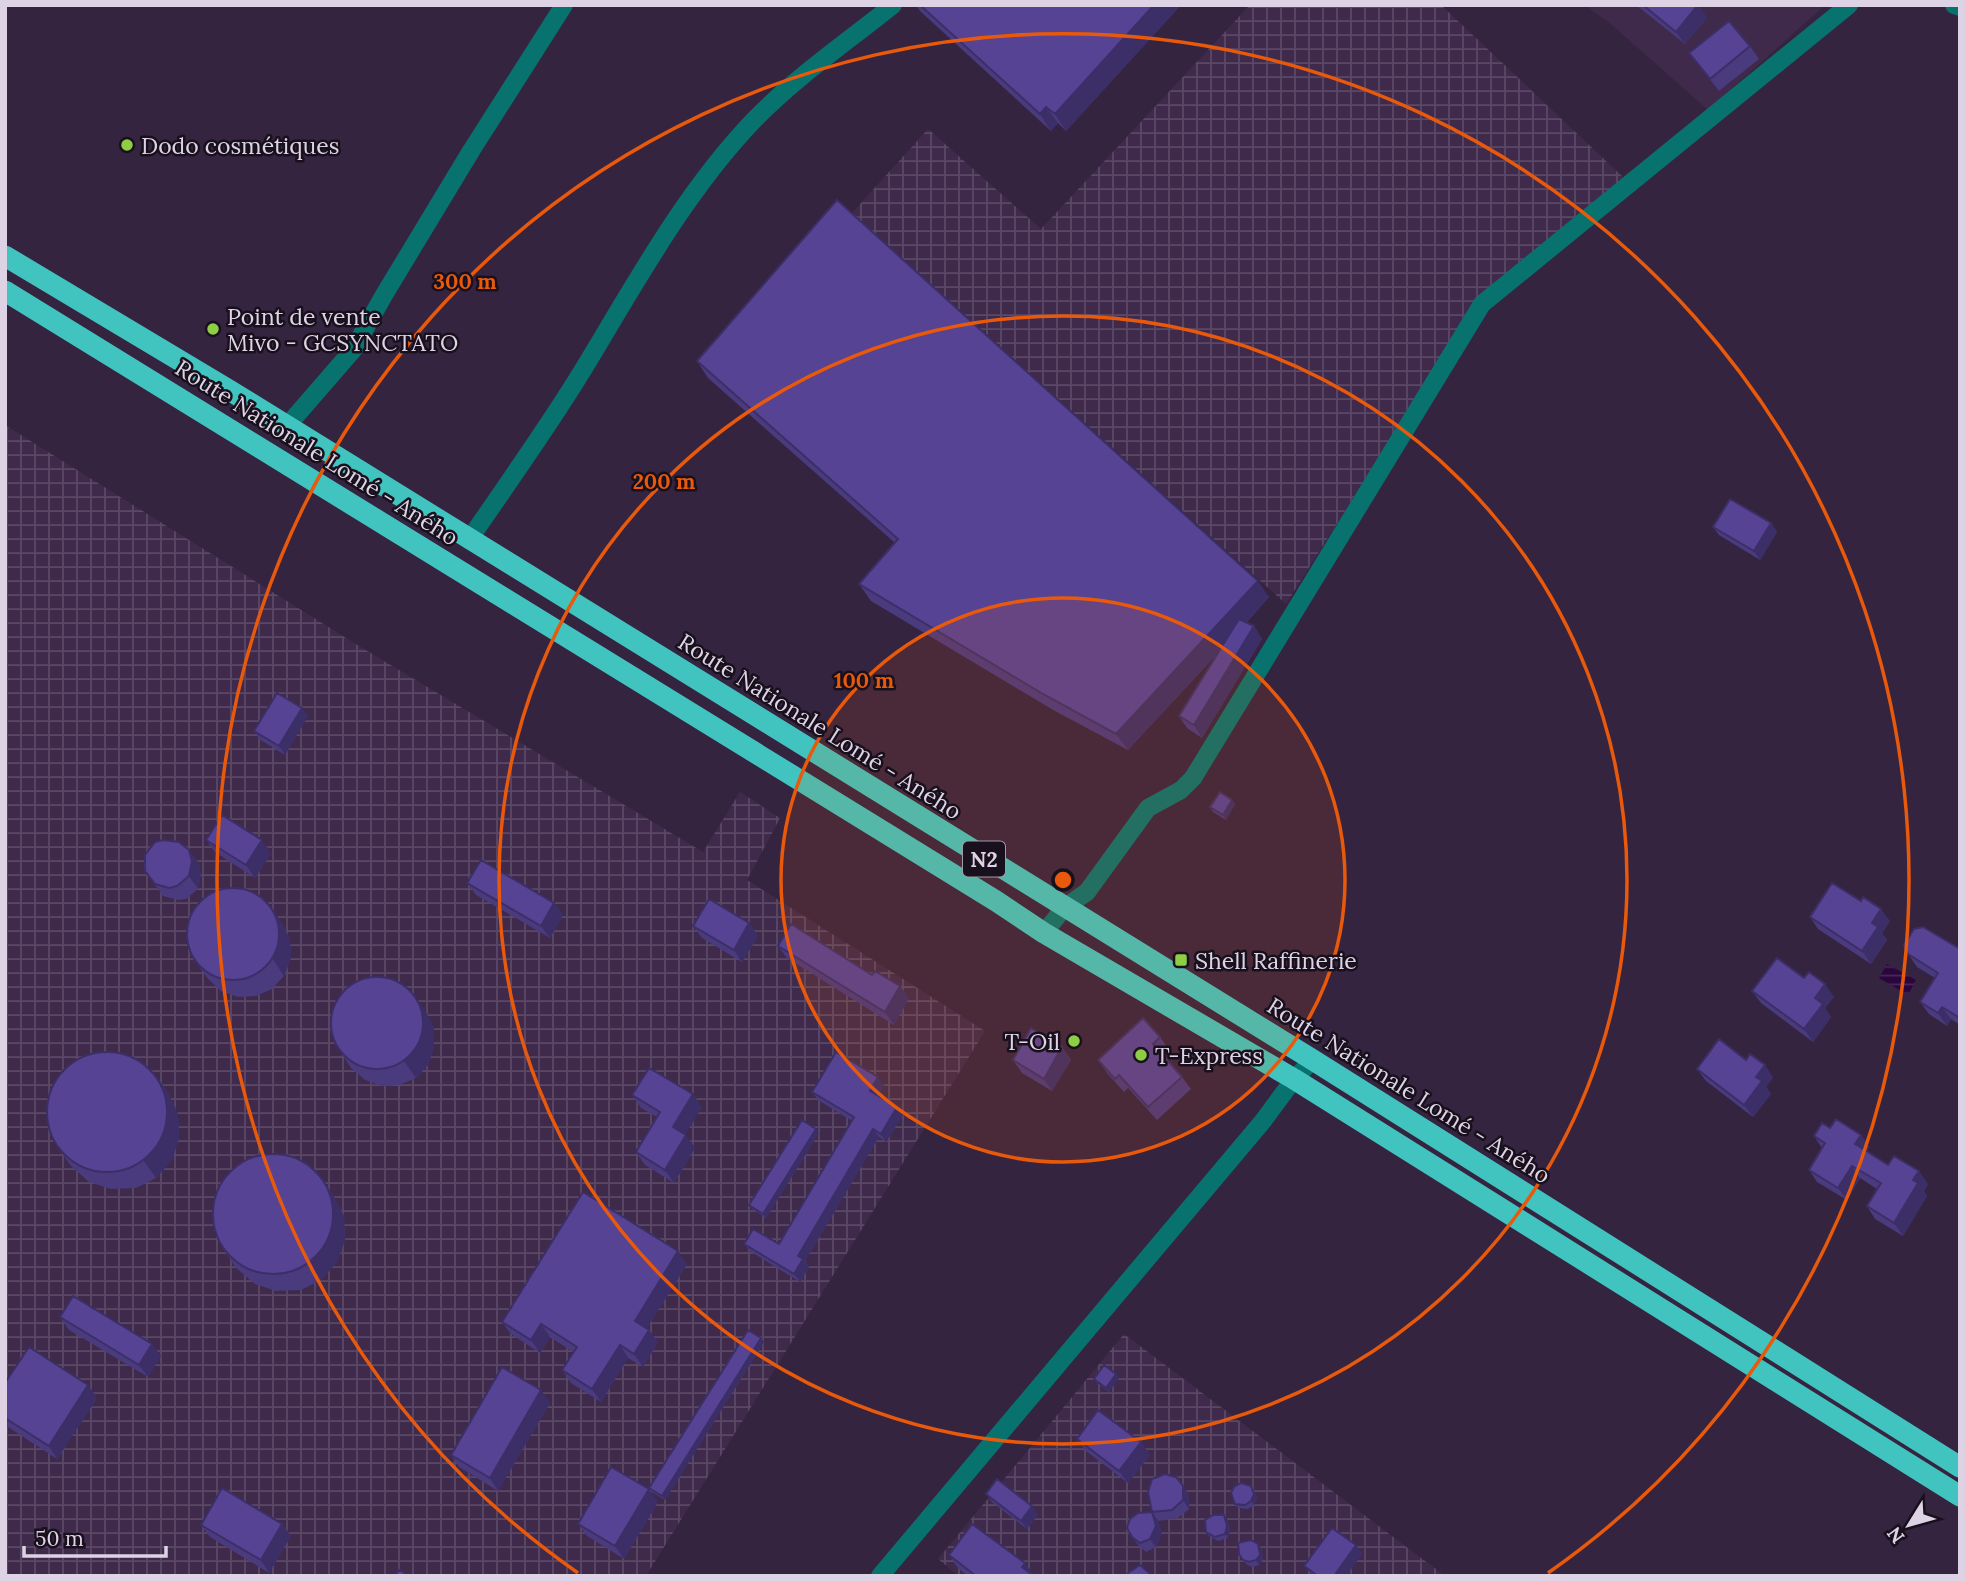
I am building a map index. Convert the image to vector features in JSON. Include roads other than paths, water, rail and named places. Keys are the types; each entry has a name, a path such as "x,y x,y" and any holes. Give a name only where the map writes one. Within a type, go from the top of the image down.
{"highway":[{"name":"Route Nationale Lomé - Aného","path":"5,256 286,426 1313,1060 1960,1467"},
{"name":"Route Nationale Lomé - Aného","path":"5,291 630,674 1044,933 1294,1079 1960,1496"}],"street":[{"path":"286,426 353,350 471,151 564,5"},
{"path":"469,540 569,392 680,215 713,168 755,119 822,60 893,5"},
{"path":"1044,933 1065,908 1087,892 1149,808 1181,790 1193,778 1482,304 1849,5"},
{"path":"1954,5 1960,7"},
{"path":"880,1576 1263,1121 1294,1079 1313,1060"}],"place":[{"name":"Dodo cosmétiques","path":"127,145"},
{"name":"Point de vente Mivo - GCSYNCTATO","path":"213,329"},
{"name":"Shell Raffinerie","path":"1181,960"},
{"name":"T-Oil","path":"1074,1041"},
{"name":"T-Express","path":"1141,1055"}]}
